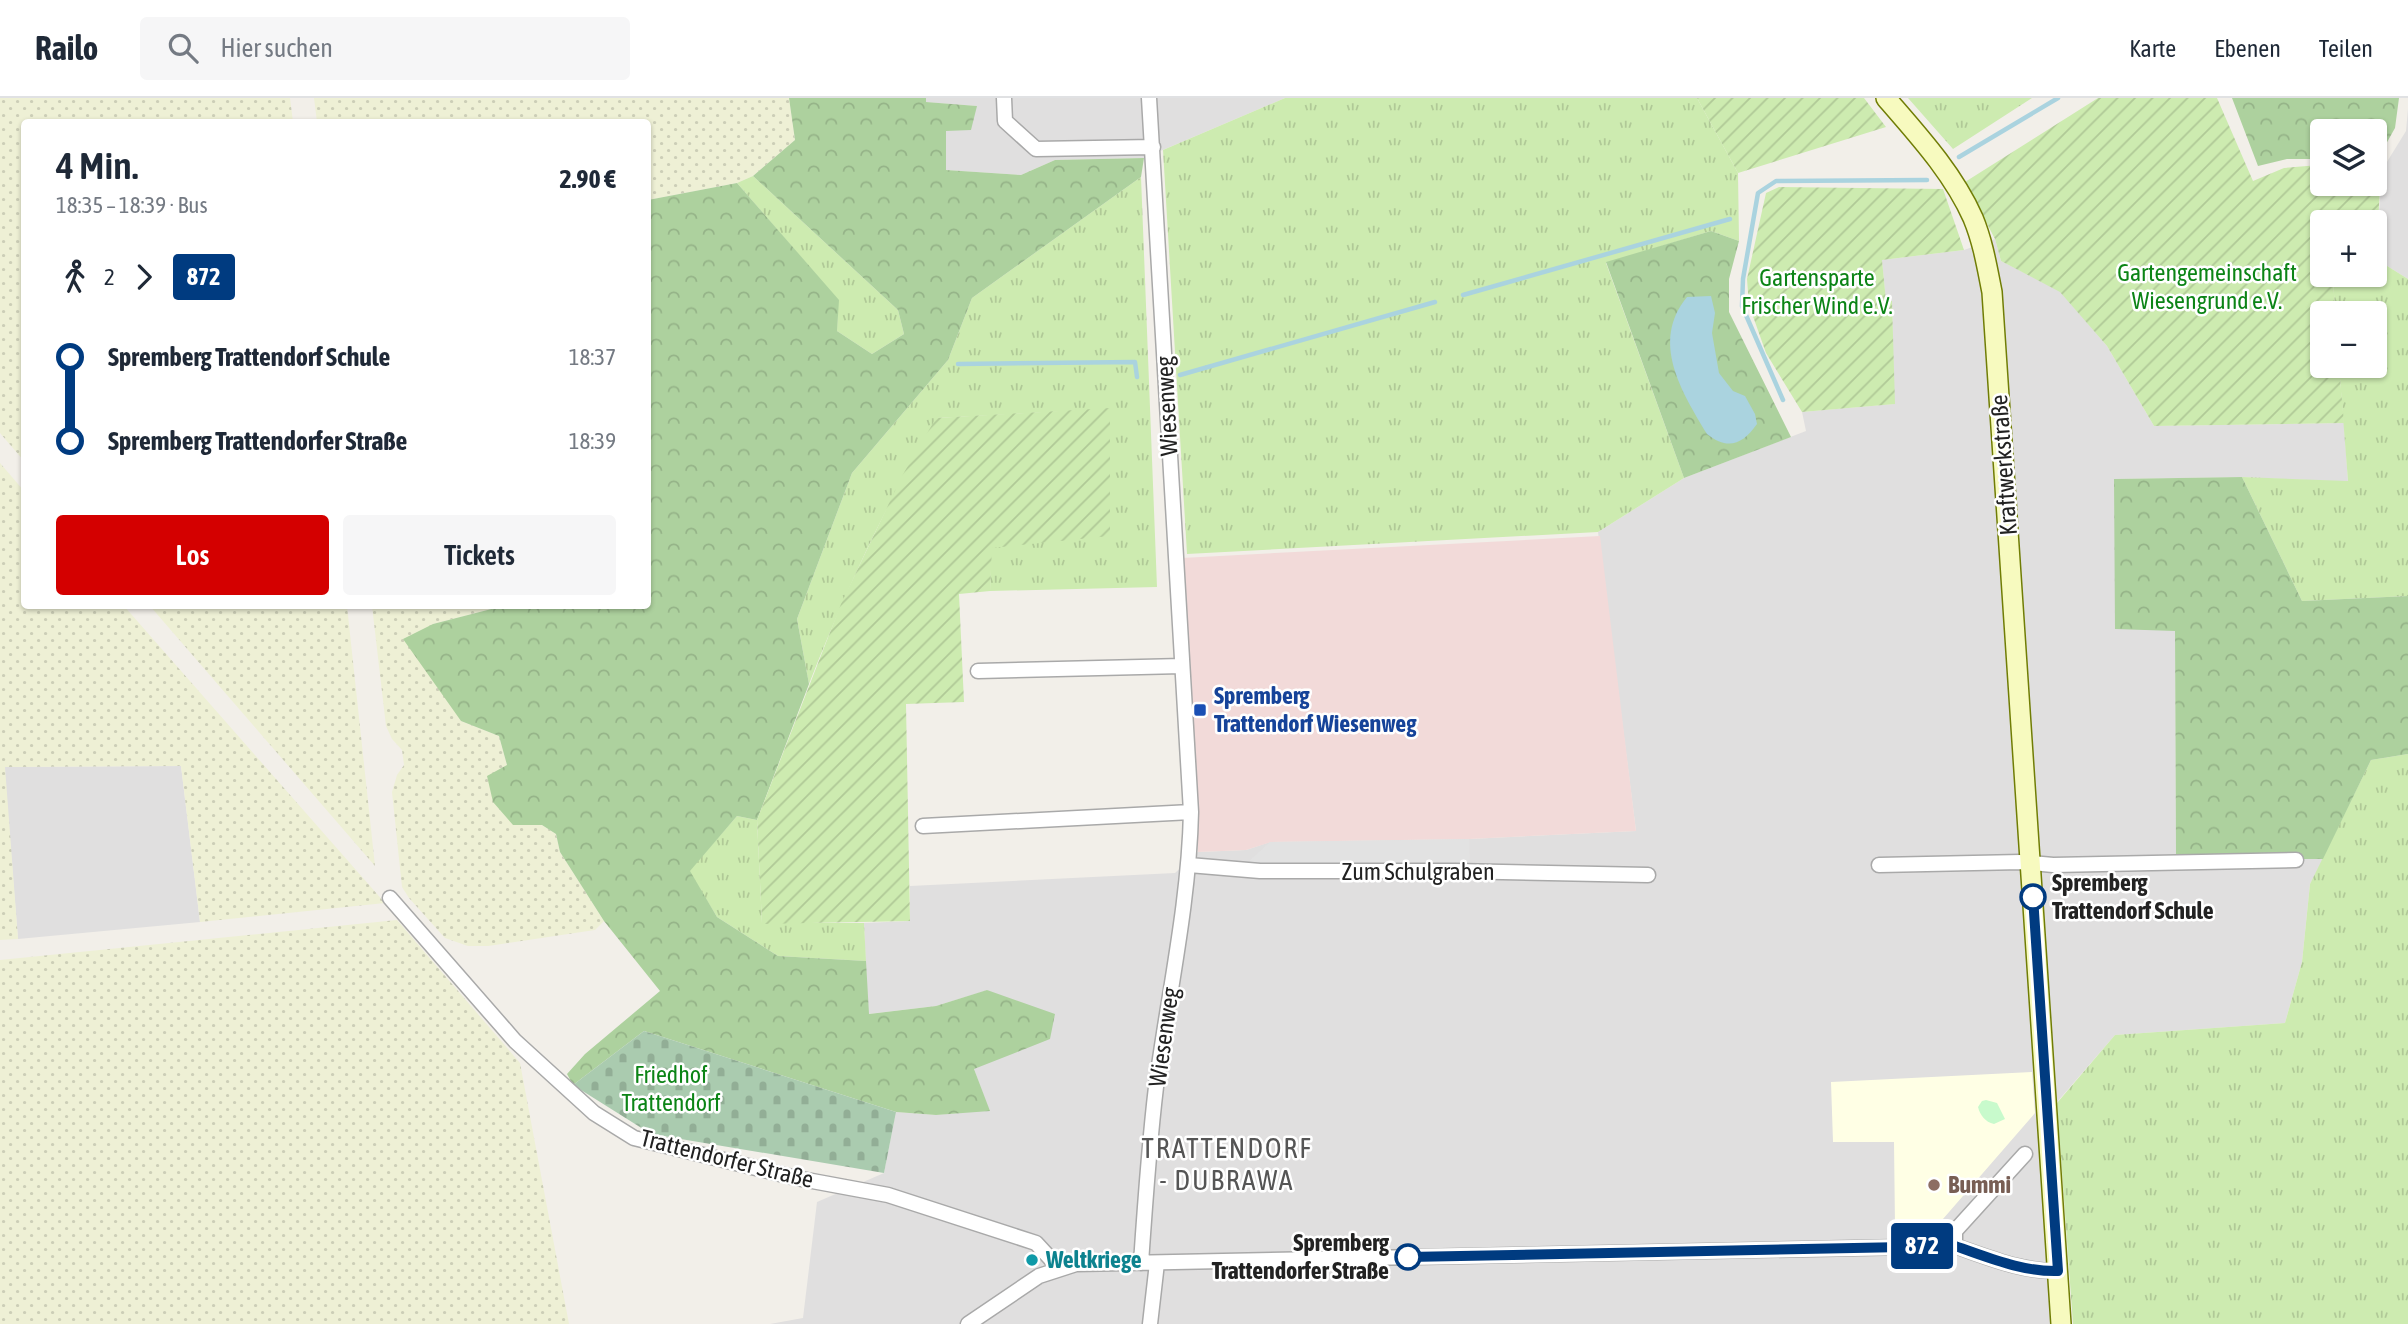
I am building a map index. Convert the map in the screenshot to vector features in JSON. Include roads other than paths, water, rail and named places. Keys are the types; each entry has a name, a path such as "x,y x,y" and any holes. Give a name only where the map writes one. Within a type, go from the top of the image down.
{"main road":[{"name":"Kraftwerkstraße","path":"1886,98 1944,170 1972,216 1984,248 1992,292 2062,1324"}],"street":[{"path":"1004,98 1005,121 1036,149 1153,147"},
{"name":"Wiesenweg","path":"1141,1263 1156,1088 1189,865 1191,812 1149,98"},
{"path":"978,671 1182,666"},
{"path":"923,826 1191,812"},
{"path":"1879,865 2296,860"},
{"name":"Zum Schulgraben","path":"1189,865 1260,871 1648,875"},
{"name":"Trattendorfer Straße","path":"390,898 515,1041 594,1113 634,1138 796,1178 888,1195 1037,1243 1059,1268"},
{"path":"1955,1246 1955,1231 2025,1154"},
{"path":"968,1324 1039,1276 1076,1264 1955,1246 2004,1263 2058,1271"},
{"path":"1150,1324 1157,1263"}],"water":[{"path":"1711,296 1715,313 1712,333 1719,373 1733,391 1745,396 1755,414 1757,424 1741,440 1728,444 1707,434 1680,384 1670,349 1676,314 1687,297"}],"waterway":[{"path":"1959,157 2058,98"},
{"path":"1783,400 1742,306 1743,279 1758,193 1776,181 1927,180"},
{"path":"1463,295 1730,219"},
{"path":"1180,375 1435,302"},
{"path":"958,364 1135,362 1137,377"}],"place":[{"name":"Spremberg Trattendorf Wiesenweg","path":"1200,710"},
{"name":"Spremberg Trattendorf Schule","path":"2033,897"},
{"name":"Bummi","path":"1934,1185"},
{"name":"Spremberg Trattendorfer Straße","path":"1408,1257"},
{"name":"Weltkriege","path":"1032,1260"}],"district":[{"name":"TRATTENDORF - DUBRAWA","path":"1227,1164"}],"park label":[{"name":"Gartengemeinschaft Wiesengrund e.V.","path":"2207,287"},
{"name":"Gartensparte Frischer Wind e.V.","path":"1817,292"},
{"name":"Friedhof Trattendorf","path":"671,1089"}]}
